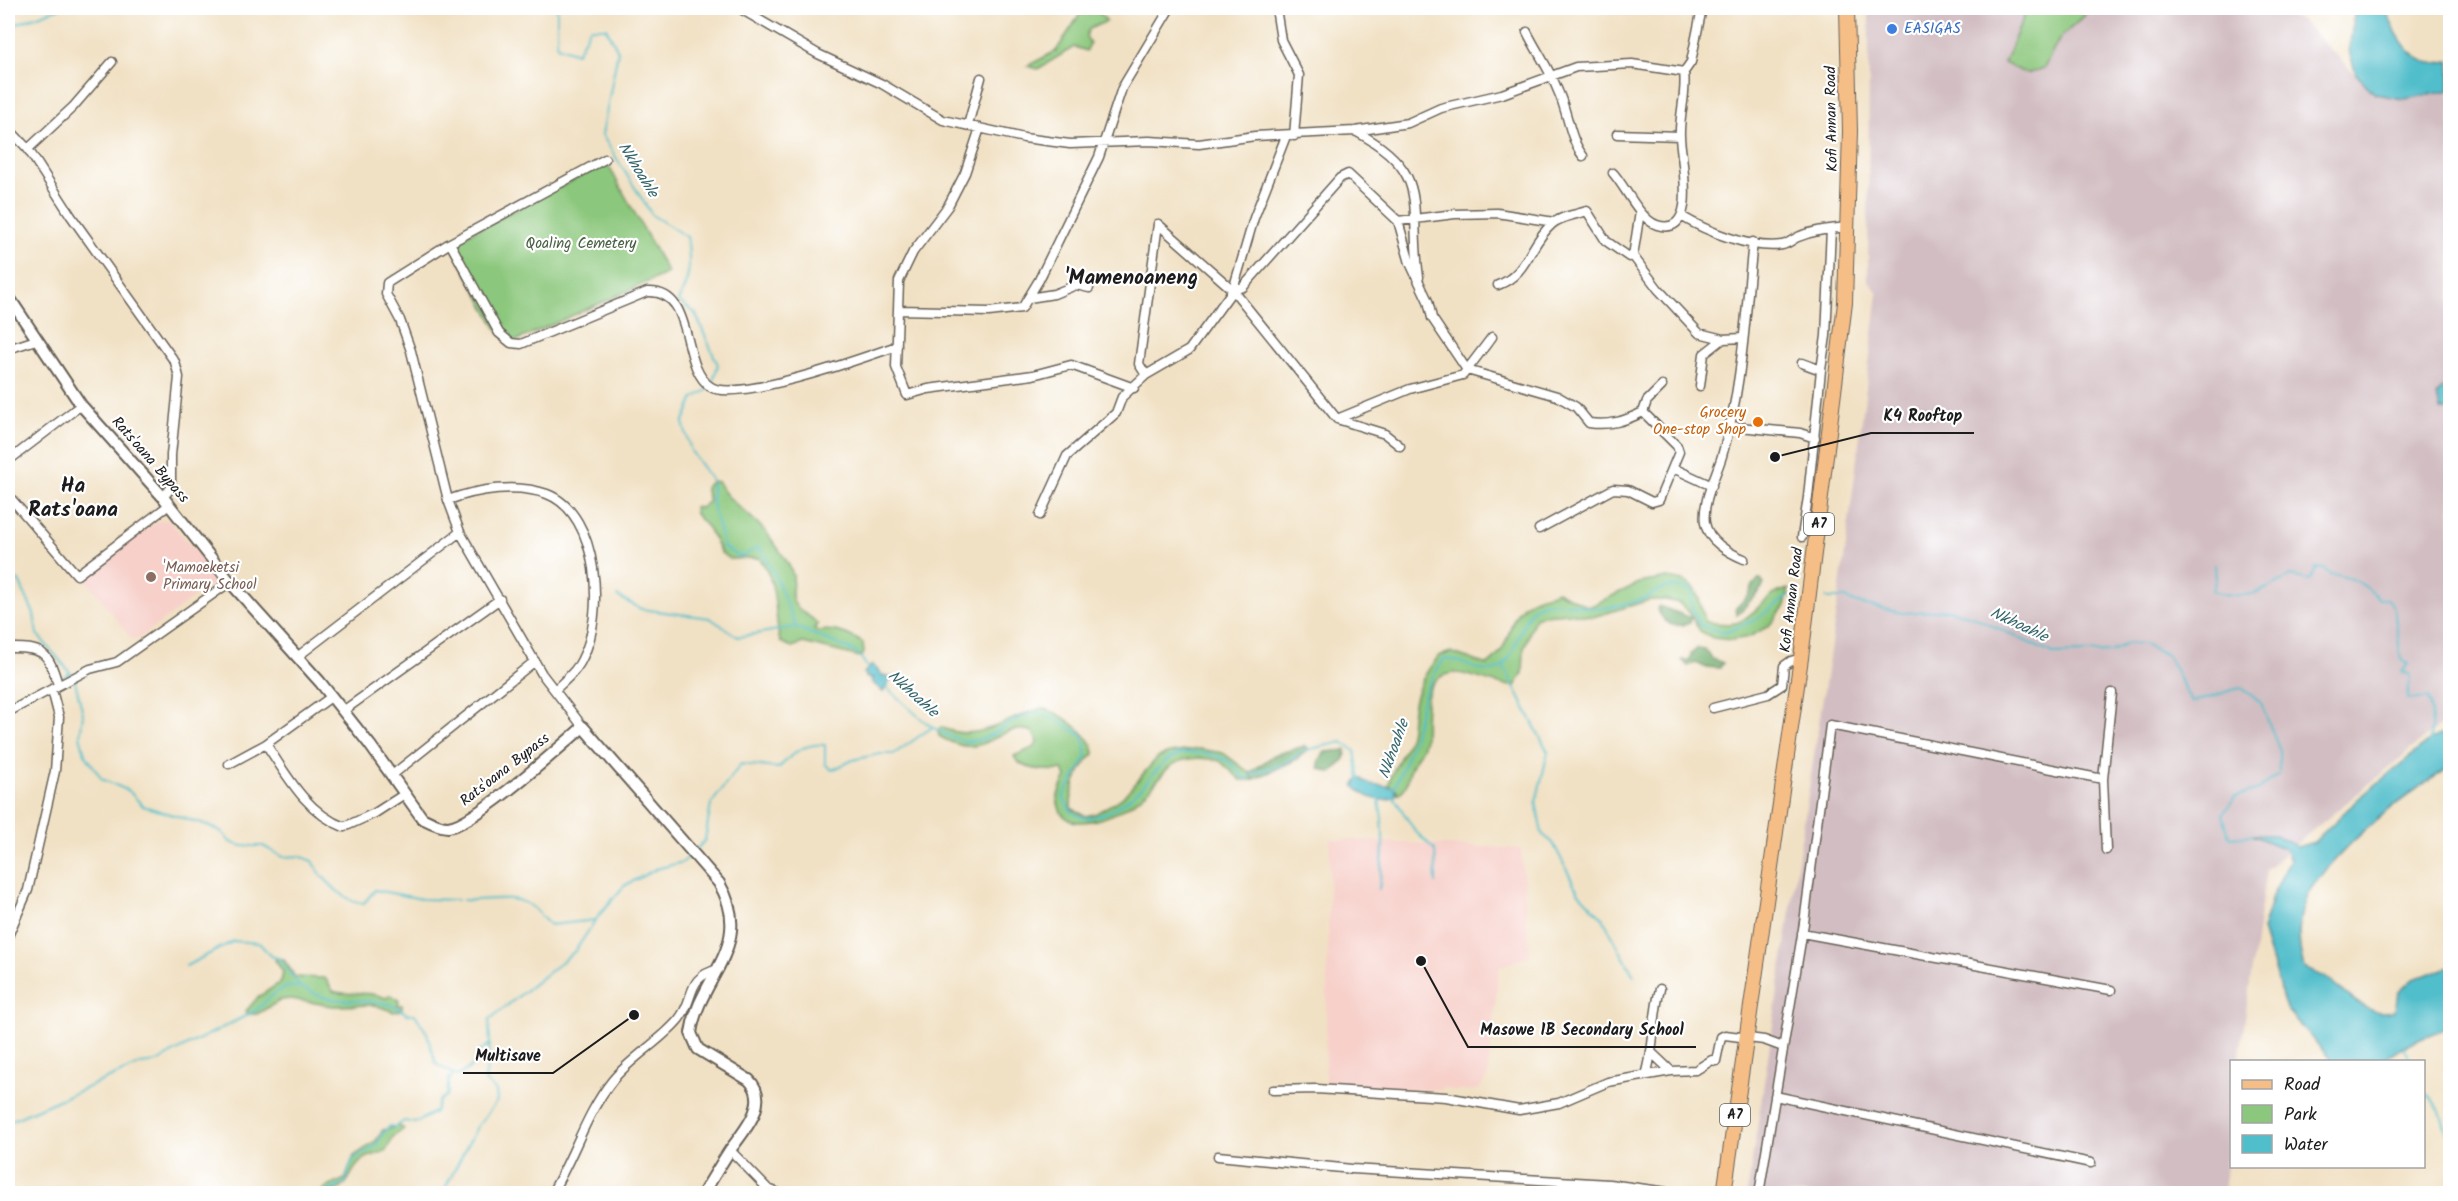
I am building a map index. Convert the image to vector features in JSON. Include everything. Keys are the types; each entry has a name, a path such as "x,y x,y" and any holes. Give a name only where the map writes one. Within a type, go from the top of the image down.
{"main road":[{"name":"Kofi Annan Road","path":"1724,1194 1801,658 1815,499 1845,303 1850,131 1846,8"}],"street":[{"path":"739,8 818,54 882,84 943,120 1024,138 1104,144 1149,141 1199,144 1255,136 1355,131 1408,123 1442,108 1503,94 1576,67 1632,64 1684,72"},
{"path":"899,310 989,312 1022,308 1104,144 1122,88 1169,8"},
{"path":"1040,515 1067,456 1116,412 1122,397 1146,375 1189,350 1233,290 1254,218 1290,136 1299,75 1281,40 1276,8"},
{"path":"1613,173 1629,192 1640,212 1656,225 1668,226 1677,222 1682,216 1685,201 1680,136 1686,88 1684,72 1691,62 1702,8"},
{"path":"1527,32 1551,75 1568,116 1575,145 1583,156"},
{"path":"28,149 73,107 112,62"},
{"path":"968,125 981,78"},
{"path":"8,128 28,149 71,216 175,362 180,377 171,455 171,488 166,501 77,575 8,495"},
{"path":"980,128 965,174 948,206 913,252 899,280 896,367 907,395 928,389 1033,375 1071,364 1134,388"},
{"path":"1355,131 1385,148 1411,185 1417,220 1420,286"},
{"path":"1617,134 1680,136"},
{"path":"604,159 450,243 387,283 386,294 400,320 411,351 448,500 460,532 535,661 555,690 584,727 681,838 729,901 732,927 719,969 699,1005 691,1032 698,1049 711,1059 740,1072 754,1085 757,1098 756,1111 703,1194"},
{"path":"1233,290 1243,287 1340,178 1348,174 1398,221 1410,263 1432,318 1467,370 1557,396 1576,408 1589,423 1602,425 1626,420 1643,412 1647,401 1662,386"},
{"path":"1398,221 1455,214 1497,213 1554,222 1587,211 1612,247 1629,257 1633,255"},
{"path":"1640,212 1633,255 1658,289 1699,333 1724,339 1743,338"},
{"path":"1682,216 1711,232 1772,246 1785,245 1805,235 1848,227"},
{"path":"1498,285 1518,274 1539,239 1554,222"},
{"path":"1146,375 1139,364 1158,224 1233,290 1337,419 1385,434 1400,446"},
{"path":"1802,537 1815,499 1815,438 1826,325 1831,229"},
{"path":"1744,558 1731,554 1710,535 1705,522 1712,486 1730,426 1741,368 1753,242"},
{"path":"450,243 500,333 511,343 521,344 637,296 655,292 667,296 680,312 698,374 711,387 720,390 757,386 819,372 897,346"},
{"path":"1029,298 1054,294 1076,285 1089,288"},
{"name":"Rats'oana Bypass","path":"8,296 81,405 166,501 230,582 343,711 422,818 434,824 449,827 463,822 502,795 584,727"},
{"path":"1337,419 1410,389 1463,375 1492,337"},
{"path":"1700,386 1704,354 1724,339"},
{"path":"8,350 36,340"},
{"path":"1802,363 1821,370"},
{"path":"8,462 81,405"},
{"path":"1539,529 1613,489 1628,490 1652,502 1659,500 1679,452 1677,446 1643,412"},
{"path":"1730,426 1800,433 1815,438"},
{"path":"1673,468 1712,486"},
{"path":"448,500 471,491 525,489 549,495 567,510 586,536 594,567 595,597 590,638 582,661 555,690"},
{"path":"297,657 460,532"},
{"path":"8,712 90,669 117,662 230,582"},
{"path":"343,711 500,599"},
{"path":"8,648 40,650 46,655 55,687 59,717 55,771 28,890 8,936"},
{"path":"1713,708 1768,694 1782,685 1784,666 1801,658"},
{"path":"391,776 535,661"},
{"path":"2106,850 2103,779 2112,693"},
{"path":"229,764 266,744 331,697"},
{"path":"1759,1194 1802,933 1830,725 2103,779"},
{"path":"266,744 306,802 327,821 344,827 375,813 403,795"},
{"path":"1802,933 2111,990"},
{"path":"551,1194 566,1169 591,1114 613,1080 680,1018 693,985 705,972 719,969"},
{"path":"1646,1076 1652,1053 1653,1014 1660,989"},
{"path":"1273,1090 1316,1089 1446,1097 1519,1110 1559,1103 1608,1082 1671,1071 1696,1070 1712,1060 1716,1061 1721,1037 1725,1035 1747,1036 1783,1047"},
{"path":"1652,1053 1671,1071"},
{"path":"1775,1096 2091,1162"},
{"path":"730,1150 768,1189 781,1194"},
{"path":"1218,1156 1352,1169 1609,1184 1682,1194"}],"shaded area":[{"path":"1869,8 2017,8 2025,14 2004,62 2044,68 2060,38 2084,16 2088,8 2264,8 2301,20 2375,94 2404,99 2450,91 2450,717 2266,869 2239,1060 2230,1060 2230,1131 2223,1193 1747,1194 1845,553 1878,293 1868,280"},
{"name":"'Mamoeketsi Primary School","path":"168,520 216,573 213,583 138,639 132,639 86,580 87,573 158,521"},
{"path":"1330,839 1521,849 1530,956 1499,967 1488,1075 1479,1090 1453,1091 1444,1087 1441,1090 1331,1088 1325,1082"}],"green space":[{"path":"1084,8 1094,8 1107,21 1089,29 1086,36 1090,43 1087,51 1074,47 1038,69 1027,66 1056,51"},
{"path":"2017,8 2088,8 2084,16 2060,38 2044,68 2027,74 2004,63 2025,14"},
{"name":"Qoaling Cemetery","path":"607,163 668,273 511,343 499,333 450,243"},
{"path":"712,481 718,482 729,497 763,529 783,555 793,576 793,600 799,610 818,625 814,629 847,634 863,643 864,653 860,657 803,643 792,647 780,642 772,587 765,567 759,558 730,559 721,553 708,528 695,514 694,507 700,508 709,501 705,488"},
{"path":"1668,578 1686,583 1696,591 1706,622 1731,624 1739,622 1773,595 1789,589 1785,606 1769,626 1749,637 1732,640 1713,638 1700,631 1689,612 1679,603 1666,600 1650,600 1593,617 1569,613 1542,615 1535,618 1524,648 1523,674 1515,686 1507,686 1459,673 1442,676 1434,682 1427,699 1425,738 1421,751 1411,767 1403,790 1397,794 1397,790 1388,788 1391,776 1406,747 1414,702 1419,688 1429,668 1439,656 1451,652 1487,665 1502,649 1516,615 1533,599 1557,591 1589,607 1639,583"},
{"path":"1760,579 1764,584 1762,588 1737,615 1736,608"},
{"path":"1659,606 1691,618 1690,623 1670,624 1660,615 1657,609"},
{"path":"1698,648 1705,649 1712,659 1723,663 1720,668 1704,667 1695,662 1688,666 1682,660 1690,660 1691,654"},
{"path":"1042,708 1074,725 1088,739 1092,747 1094,754 1080,772 1071,800 1071,808 1085,816 1095,814 1122,798 1158,757 1170,753 1199,749 1223,753 1250,773 1253,780 1241,780 1220,761 1203,758 1184,760 1170,766 1149,790 1125,808 1098,819 1076,822 1064,816 1058,803 1059,792 1066,777 1063,770 1028,767 1022,765 1014,756 1035,747 1037,742 1033,732 1010,731 981,744 969,746 956,744 939,736 938,730 941,727 954,732 980,731"},
{"path":"1304,746 1309,749 1295,760 1253,780 1250,773 1274,755"},
{"path":"1346,750 1345,759 1331,773 1319,768 1319,761 1325,752"},
{"path":"278,958 284,960 295,977 325,978 333,991 339,993 371,994 386,998 390,995 399,1000 398,1005 402,1005 402,1010 394,1012 375,1005 333,1006 291,999 281,1000 257,1014 248,1014 246,1011 258,997 281,982 283,972 275,960"},
{"path":"400,1126 404,1129 393,1137 387,1149 358,1164 344,1186 339,1190 321,1193 325,1188 345,1179 354,1156 375,1142 383,1130"}],"water":[{"path":"2355,8 2385,8 2402,42 2415,56 2432,63 2450,61 2450,91 2404,99 2375,94 2356,74 2349,51"},
{"path":"2443,388 2450,391 2449,410 2440,410 2437,395"},
{"path":"872,664 882,675 892,677 883,692 871,681 874,678 867,678 864,673"},
{"path":"2450,729 2450,767 2384,814 2340,855 2315,883 2302,911 2299,930 2300,949 2304,968 2326,978 2359,1004 2376,1011 2395,1010 2398,993 2413,979 2450,967 2450,1026 2403,1047 2384,1060 2331,1060 2286,1009 2262,930 2272,897 2290,860 2285,849 2252,835 2275,835 2297,847 2314,842 2358,799 2430,740"},
{"path":"1359,777 1369,784 1394,787 1397,794 1386,800 1374,799 1354,786"}],"waterway":[{"path":"8,27 60,8"},
{"name":"Nkhoahle","path":"557,8 557,46 577,53 590,28 606,28 618,51 602,135 652,215 687,237 688,270 685,286 678,301 695,313 718,365 712,385"},
{"name":"Nkhoahle","path":"709,389 694,398 683,423 691,451 712,481 712,503 724,548 741,557 759,547 775,575 796,627 858,653 869,670"},
{"path":"2215,565 2216,579 2212,591 2224,594 2252,594 2290,576 2310,580 2316,568 2357,582 2378,599 2388,599 2394,608 2401,660 2409,664 2402,671 2410,675 2408,700 2428,698 2432,716 2430,740"},
{"path":"8,577 19,581 34,614 37,634 74,677 83,714 80,736 85,754 102,779 129,791 143,806 207,825 222,832 230,842 241,846 263,846 283,857 299,856 313,861 321,875 337,891 354,902 364,903 375,890 422,899 457,900"},
{"name":"Nkhoahle","path":"1393,790 1410,748 1426,691 1444,659 1483,670 1496,670 1503,666 1509,658 1526,619 1537,606 1552,602 1607,608 1640,600 1665,588 1678,587 1692,590 1692,608 1700,625 1724,633 1755,620 1790,595"},
{"path":"617,596 641,609 710,618 738,637 795,627"},
{"name":"Nkhoahle","path":"1826,598 1845,598 1902,613 1949,610 1972,616 2053,654 2111,652 2128,643 2144,644 2167,655 2191,701 2242,688 2261,703 2279,749 2279,774 2258,790 2235,797 2223,814 2229,837 2253,835"},
{"path":"1503,666 1548,752 1536,802 1542,834 1553,843 1578,892 1602,917 1634,976"},
{"path":"60,679 70,673"},
{"name":"Nkhoahle","path":"886,687 930,725 961,740 980,740 1015,720 1033,714 1046,715 1066,725 1083,736 1087,756 1063,796 1069,808 1077,815 1087,817 1098,816 1120,805 1139,790 1168,760 1186,753 1218,756 1232,765 1246,779 1256,772 1281,765 1306,750 1342,742 1355,751 1359,778"},
{"path":"695,851 705,840 711,804 741,764 779,768 799,750 805,747 825,745 825,764 832,770 853,760 879,754 894,754 931,728"},
{"path":"1393,796 1415,831 1435,850 1436,883"},
{"path":"1378,797 1383,832 1379,889"},
{"path":"8,1122 141,1064 157,1062 251,1013 277,992 293,986 323,997 388,1004 407,1014 415,1014 427,1033 436,1064 457,1076 470,1068 476,1054 490,1044 489,1020 575,951 599,915 624,886 656,869 683,862 691,855"},
{"path":"463,900 514,899 522,901 532,907 550,925 596,920"},
{"path":"186,966 234,941 259,943 271,956 278,958 299,985"},
{"path":"442,1194 477,1127 497,1101 496,1091 485,1081 490,1044"},
{"path":"2403,1046 2410,1060"},
{"path":"324,1194 345,1183 352,1160 376,1146 381,1135 390,1126 395,1127 404,1121 415,1123 435,1112 439,1101 447,1095 449,1079 453,1076"},
{"path":"2425,1094 2438,1107 2450,1137"}],"place":[{"name":"EASIGAS","path":"1892,29"},
{"name":"Grocery One-stop Shop","path":"1758,422"},
{"name":"K4 Rooftop","path":"1775,457"},
{"name":"'Mamoeketsi Primary School","path":"151,577"},
{"name":"Masowe 1B Secondary School","path":"1421,961"},
{"name":"Multisave","path":"634,1015"}],"district":[{"name":"'Mamenoaneng","path":"1131,278"},
{"name":"Ha Rats'oana","path":"73,498"}]}
